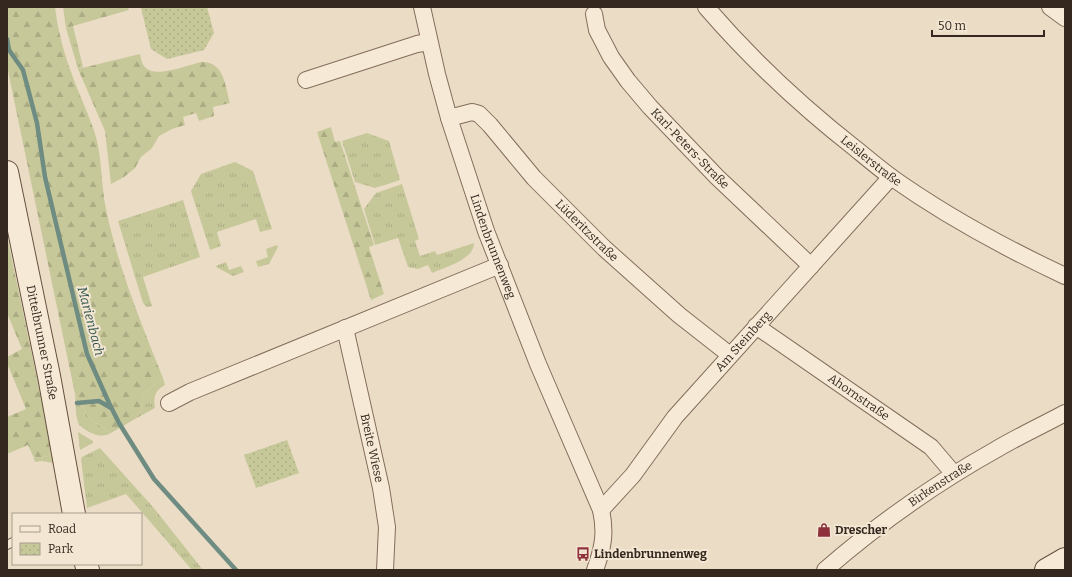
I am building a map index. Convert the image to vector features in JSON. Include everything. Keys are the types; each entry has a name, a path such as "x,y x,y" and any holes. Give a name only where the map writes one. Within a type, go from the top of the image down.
{"street":[{"name":"Lindenbrunnenweg","path":"422,7 436,74 486,231 538,364 601,510 604,537 601,555 595,570"},
{"name":"Leislerstraße","path":"706,7 732,37 790,94 839,136 891,177 988,238 1065,276"},
{"path":"1050,7 1065,18"},
{"name":"Karl-Peters-Straße","path":"594,14 597,30 610,57 650,107 717,177 811,266"},
{"path":"306,80 417,44 429,42"},
{"name":"Lüderitzstraße","path":"449,118 472,112 479,114 534,178 604,248 679,315 730,356"},
{"name":"Dittelbrunner Straße","path":"7,172 49,376 74,513"},
{"name":"Am Steinberg","path":"601,510 633,475 675,417 891,177"},
{"path":"169,403 190,392 500,265"},
{"name":"Ahornstraße","path":"756,326 931,447 954,474"},
{"name":"Breite Wiese","path":"345,328 381,488 387,527 386,570"},
{"name":"Birkenstraße","path":"825,570 876,528 954,474 998,448 1065,413"},
{"path":"1046,570 1065,559"}],"green space":[{"path":"7,7 55,7 60,35 68,62 96,137 106,209 117,252 146,337 163,378 143,394 141,411 135,419 111,433 90,419 75,394 7,66"},
{"path":"63,7 128,7 129,10 66,28"},
{"path":"207,7 214,33 204,50 167,59 151,49 141,8"},
{"path":"73,26 83,67 78,69 66,28"},
{"path":"140,54 142,62 150,71 157,72 172,70 201,62 215,65 225,82 230,103 213,107 214,116 199,121 196,113 183,117 185,125 172,129 159,136 152,148 141,157 135,168 124,177 111,184 105,131 78,69"},
{"path":"331,127 335,142 340,141 374,245 369,247 384,294 371,300 317,132"},
{"path":"367,133 389,141 400,180 375,188 355,182 342,141"},
{"path":"235,162 253,171 272,229 260,232 256,219 217,232 221,246 210,250 191,191 201,174"},
{"path":"402,184 419,239 415,241 420,256 435,251 437,255 474,243 473,249 469,254 458,262 432,273 428,265 418,269 408,267 398,238 375,245 364,209 376,193"},
{"path":"183,200 200,257 143,277 152,306 147,307 143,303 118,221"},
{"path":"7,236 51,451 48,456 40,458 33,456 28,445 7,454 7,417 26,409 7,363 7,357 22,349 7,313"},
{"path":"277,245 278,247 269,264 258,267 256,261 268,257 266,249"},
{"path":"226,262 229,270 241,266 244,272 233,276 216,267"},
{"path":"163,378 165,385 157,392 154,401 155,408 135,419 141,411 143,394"},
{"path":"75,394 90,419 111,433 104,435 94,434 84,429 78,423 76,416"},
{"path":"78,432 93,441 93,443 80,450"},
{"path":"287,440 299,473 256,488 244,455"},
{"path":"100,448 153,507 203,570 192,570 126,494 87,508 81,459 82,457"},
{"path":"51,451 53,463 42,461 35,462 33,456 40,458 48,456"}],"waterway":[{"name":"Marienbach","path":"7,39 9,50 23,70 37,123 45,177 87,354 119,423 154,479 236,570"},
{"path":"77,403 99,401 111,408"}],"place":[{"name":"Drescher","path":"824,530"},
{"name":"Lindenbrunnenweg","path":"583,554"}]}
